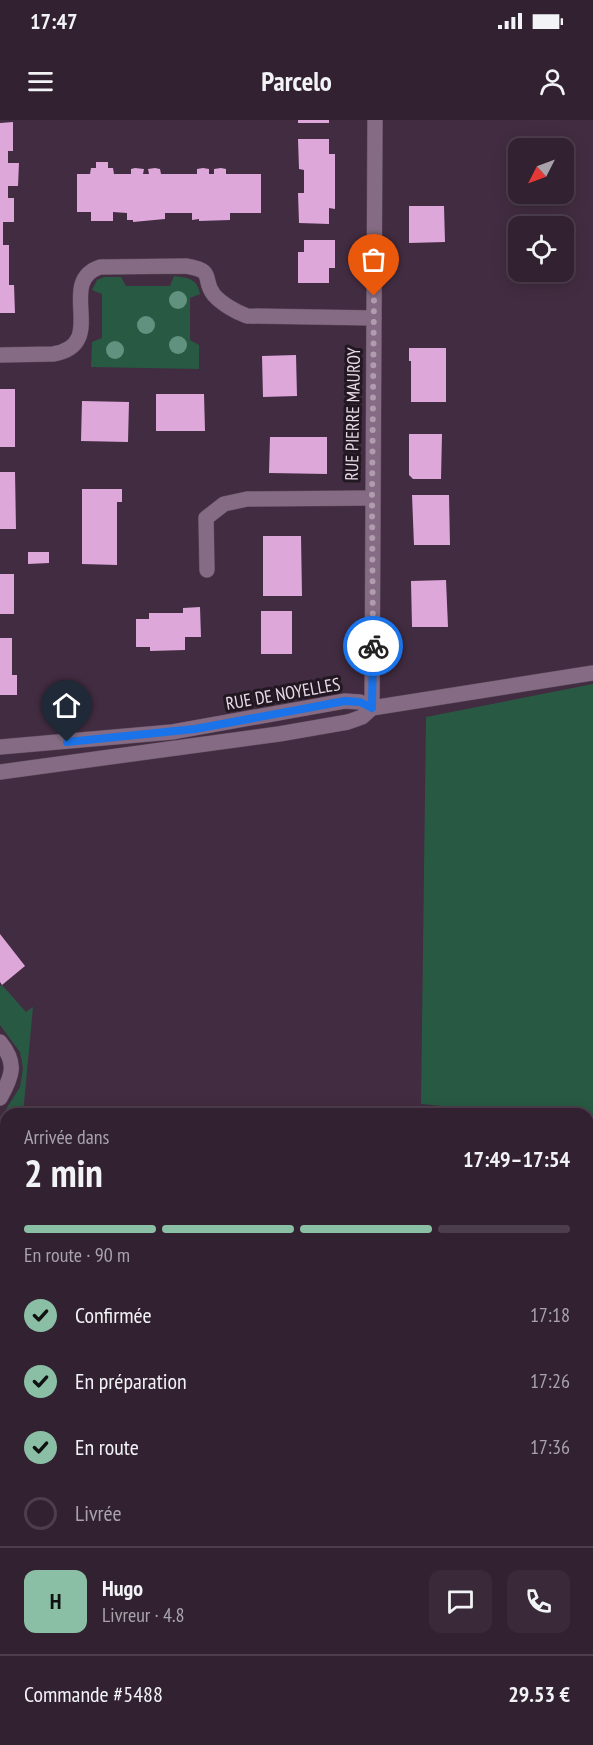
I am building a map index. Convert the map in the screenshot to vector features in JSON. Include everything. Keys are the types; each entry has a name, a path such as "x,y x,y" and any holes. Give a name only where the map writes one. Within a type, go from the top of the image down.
{"street":[{"name":"RUE PIERRE MAUROY","path":"372,708 375,120"},
{"path":"0,355 62,353 76,344 81,327 82,281 89,272 100,267 196,267 205,272 214,296 238,313 247,316 374,318"},
{"path":"207,570 206,518 224,504 236,500 260,498 372,498"},
{"path":"372,708 593,673"},
{"name":"RUE DE NOYELLES","path":"0,747 172,732 345,701 360,702 372,708 362,717 348,722 289,733 0,772"},
{"path":"0,1042 7,1051 12,1068 11,1077 0,1098"}],"green space":[{"path":"174,276 191,280 199,289 200,294 190,298 190,340 199,345 199,369 91,367 92,342 102,338 102,294 92,290 97,280 104,277 121,277 126,286 170,286"},
{"path":"593,684 593,1108 462,1108 421,1104 426,717"},
{"path":"2,985 26,1012 33,1007 24,1108 7,1108 20,1087 23,1068 20,1052 0,1025 0,986"}],"building":[{"path":"298,120 329,120 329,123 298,123"},
{"path":"13,122 13,151 8,151 8,163 19,163 18,186 8,186 8,198 14,198 14,222 3,222 3,245 9,245 9,285 14,285 15,313 0,313 0,123"},
{"path":"298,139 329,139 329,154 335,154 335,209 329,208 329,224 299,223 298,193 304,193 304,170 299,169"},
{"path":"96,162 108,162 108,168 113,168 114,174 131,174 131,169 135,168 144,169 143,174 149,174 148,169 155,168 160,169 161,174 197,174 197,169 203,168 209,169 209,174 214,174 214,169 221,168 226,169 226,174 261,174 261,213 230,213 230,220 199,221 199,219 192,220 192,213 165,213 165,219 133,222 133,220 127,220 127,213 113,212 113,221 91,221 91,212 77,212 77,174 90,174 91,168 96,168"},
{"path":"409,206 444,206 445,242 409,243"},
{"path":"304,240 335,240 335,268 329,268 329,283 298,283 298,252 304,252"},
{"path":"409,348 446,348 446,402 411,402"},
{"path":"296,355 297,396 263,397 262,356"},
{"path":"0,389 15,389 15,447 0,447"},
{"path":"156,394 204,394 205,431 156,431"},
{"path":"82,401 129,402 128,442 81,441"},
{"path":"409,434 442,434 441,479 413,479 409,475"},
{"path":"270,437 327,437 327,474 269,473"},
{"path":"0,472 15,472 16,529 0,529"},
{"path":"82,489 122,489 122,502 117,502 117,565 82,564"},
{"path":"412,495 449,495 450,545 414,545"},
{"path":"263,536 301,536 302,596 263,596"},
{"path":"28,552 49,552 49,563 28,564"},
{"path":"0,574 14,574 14,614 0,614"},
{"path":"446,580 448,627 412,627 411,581"},
{"path":"200,607 201,637 185,637 185,650 150,651 150,647 136,647 136,619 149,619 149,613 183,613 183,608"},
{"path":"261,611 292,611 292,654 261,654"},
{"path":"0,638 12,638 12,675 17,675 17,695 0,695"},
{"path":"0,934 25,966 2,985 0,982"}],"way so far":[{"path":"373,646 374,296"}],"route":[{"path":"67,742 195,729 345,701 360,702 372,708 373,646"}]}
